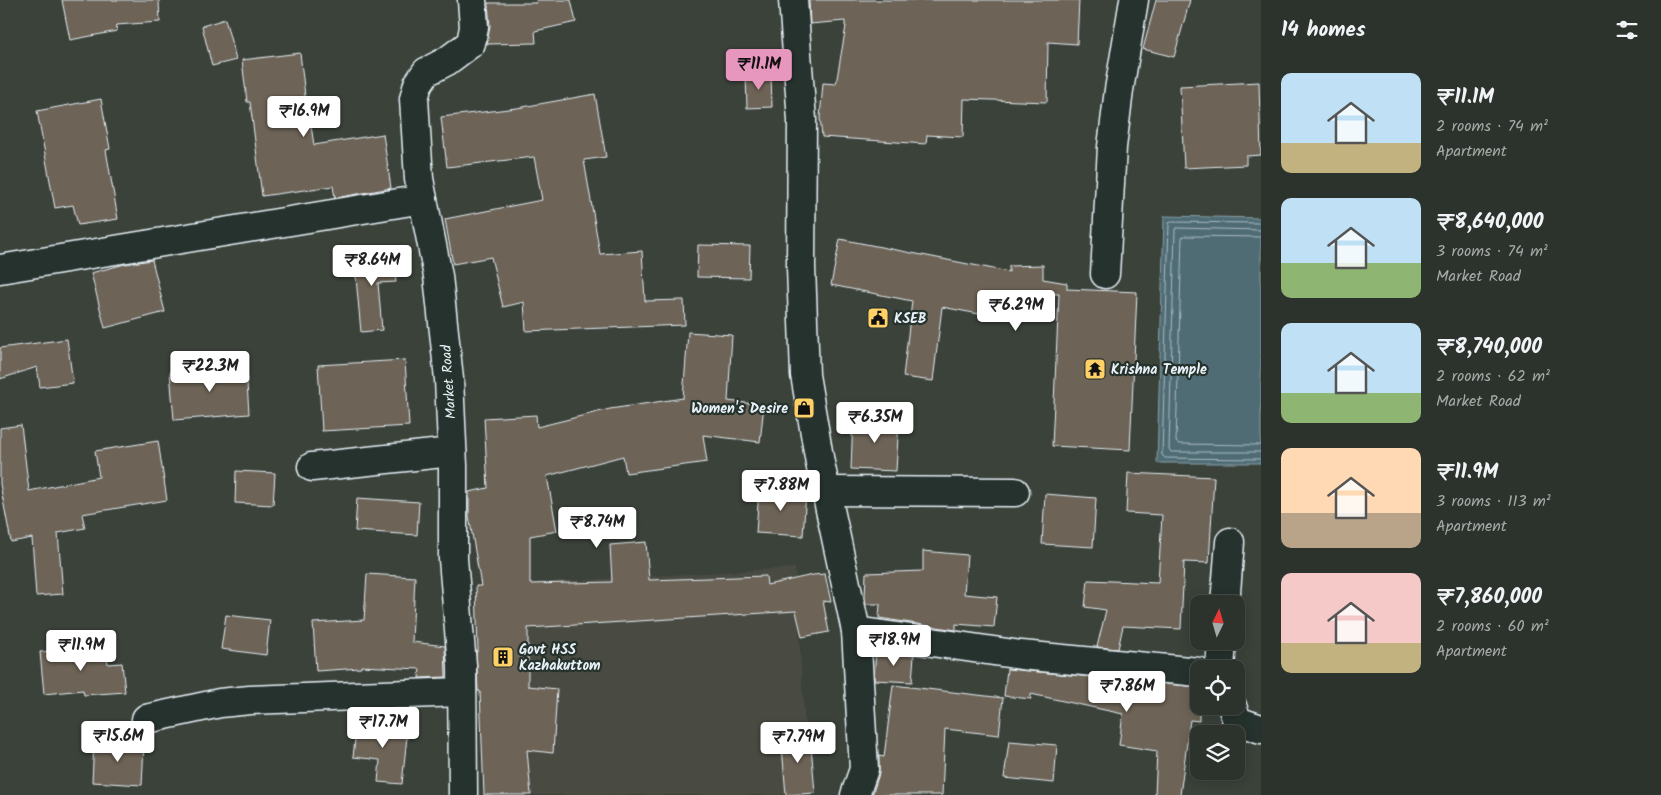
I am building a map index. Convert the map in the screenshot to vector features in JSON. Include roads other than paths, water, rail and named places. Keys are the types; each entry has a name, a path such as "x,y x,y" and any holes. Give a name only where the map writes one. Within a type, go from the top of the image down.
{"street":[{"name":"Market Road","path":"462,795 462,665 453,559 449,379 438,276 419,179 414,99 418,84 426,72 447,61 471,43 474,27 472,0"},
{"path":"793,0 802,120 801,267 805,375 826,491 856,631 864,769 855,795"},
{"path":"1106,274 1112,147 1119,90 1134,0"},
{"path":"0,269 423,199"},
{"path":"312,468 452,452"},
{"path":"826,491 1015,492"},
{"path":"1226,595 1230,542"},
{"path":"856,631 1021,655 1190,671"},
{"path":"146,719 220,703 250,700 462,692"},
{"path":"1235,715 1237,721 1261,729"}],"water":[{"path":"1164,216 1261,218 1261,463 1157,463"}],"place":[{"name":"KSEB","path":"878,318"},
{"name":"Krishna Temple","path":"1095,369"},
{"name":"Women's Desire","path":"804,408"},
{"name":"Govt HSS Kazhakuttom","path":"503,657"}]}
